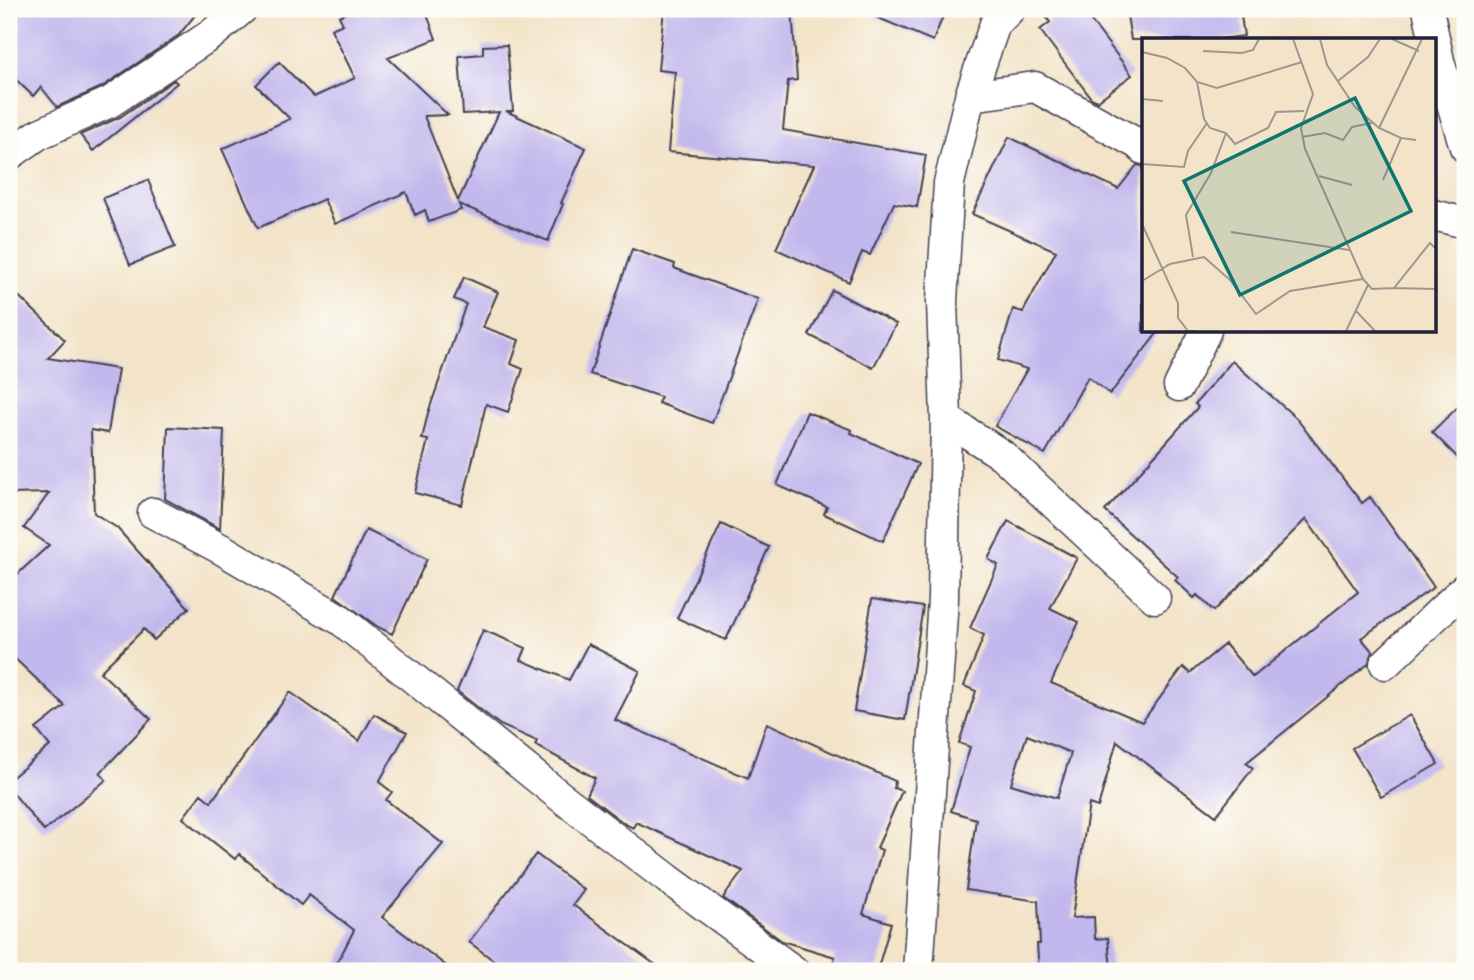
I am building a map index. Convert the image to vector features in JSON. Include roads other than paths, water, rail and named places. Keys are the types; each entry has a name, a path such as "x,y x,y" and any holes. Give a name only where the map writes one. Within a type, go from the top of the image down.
{"street":[{"path":"9,155 39,134 110,102 212,34 242,9"},
{"path":"918,971 943,599 946,419 942,301 949,183 970,96 995,24 1010,9"},
{"path":"1428,9 1434,38"},
{"path":"1436,47 1465,146"},
{"path":"970,96 1035,87 1142,148"},
{"path":"1436,216 1465,223"},
{"path":"1179,386 1206,332"},
{"path":"946,419 1002,455 1156,598"},
{"path":"153,513 223,550 341,621 576,808 794,971"},
{"path":"1385,664 1465,588"}]}
